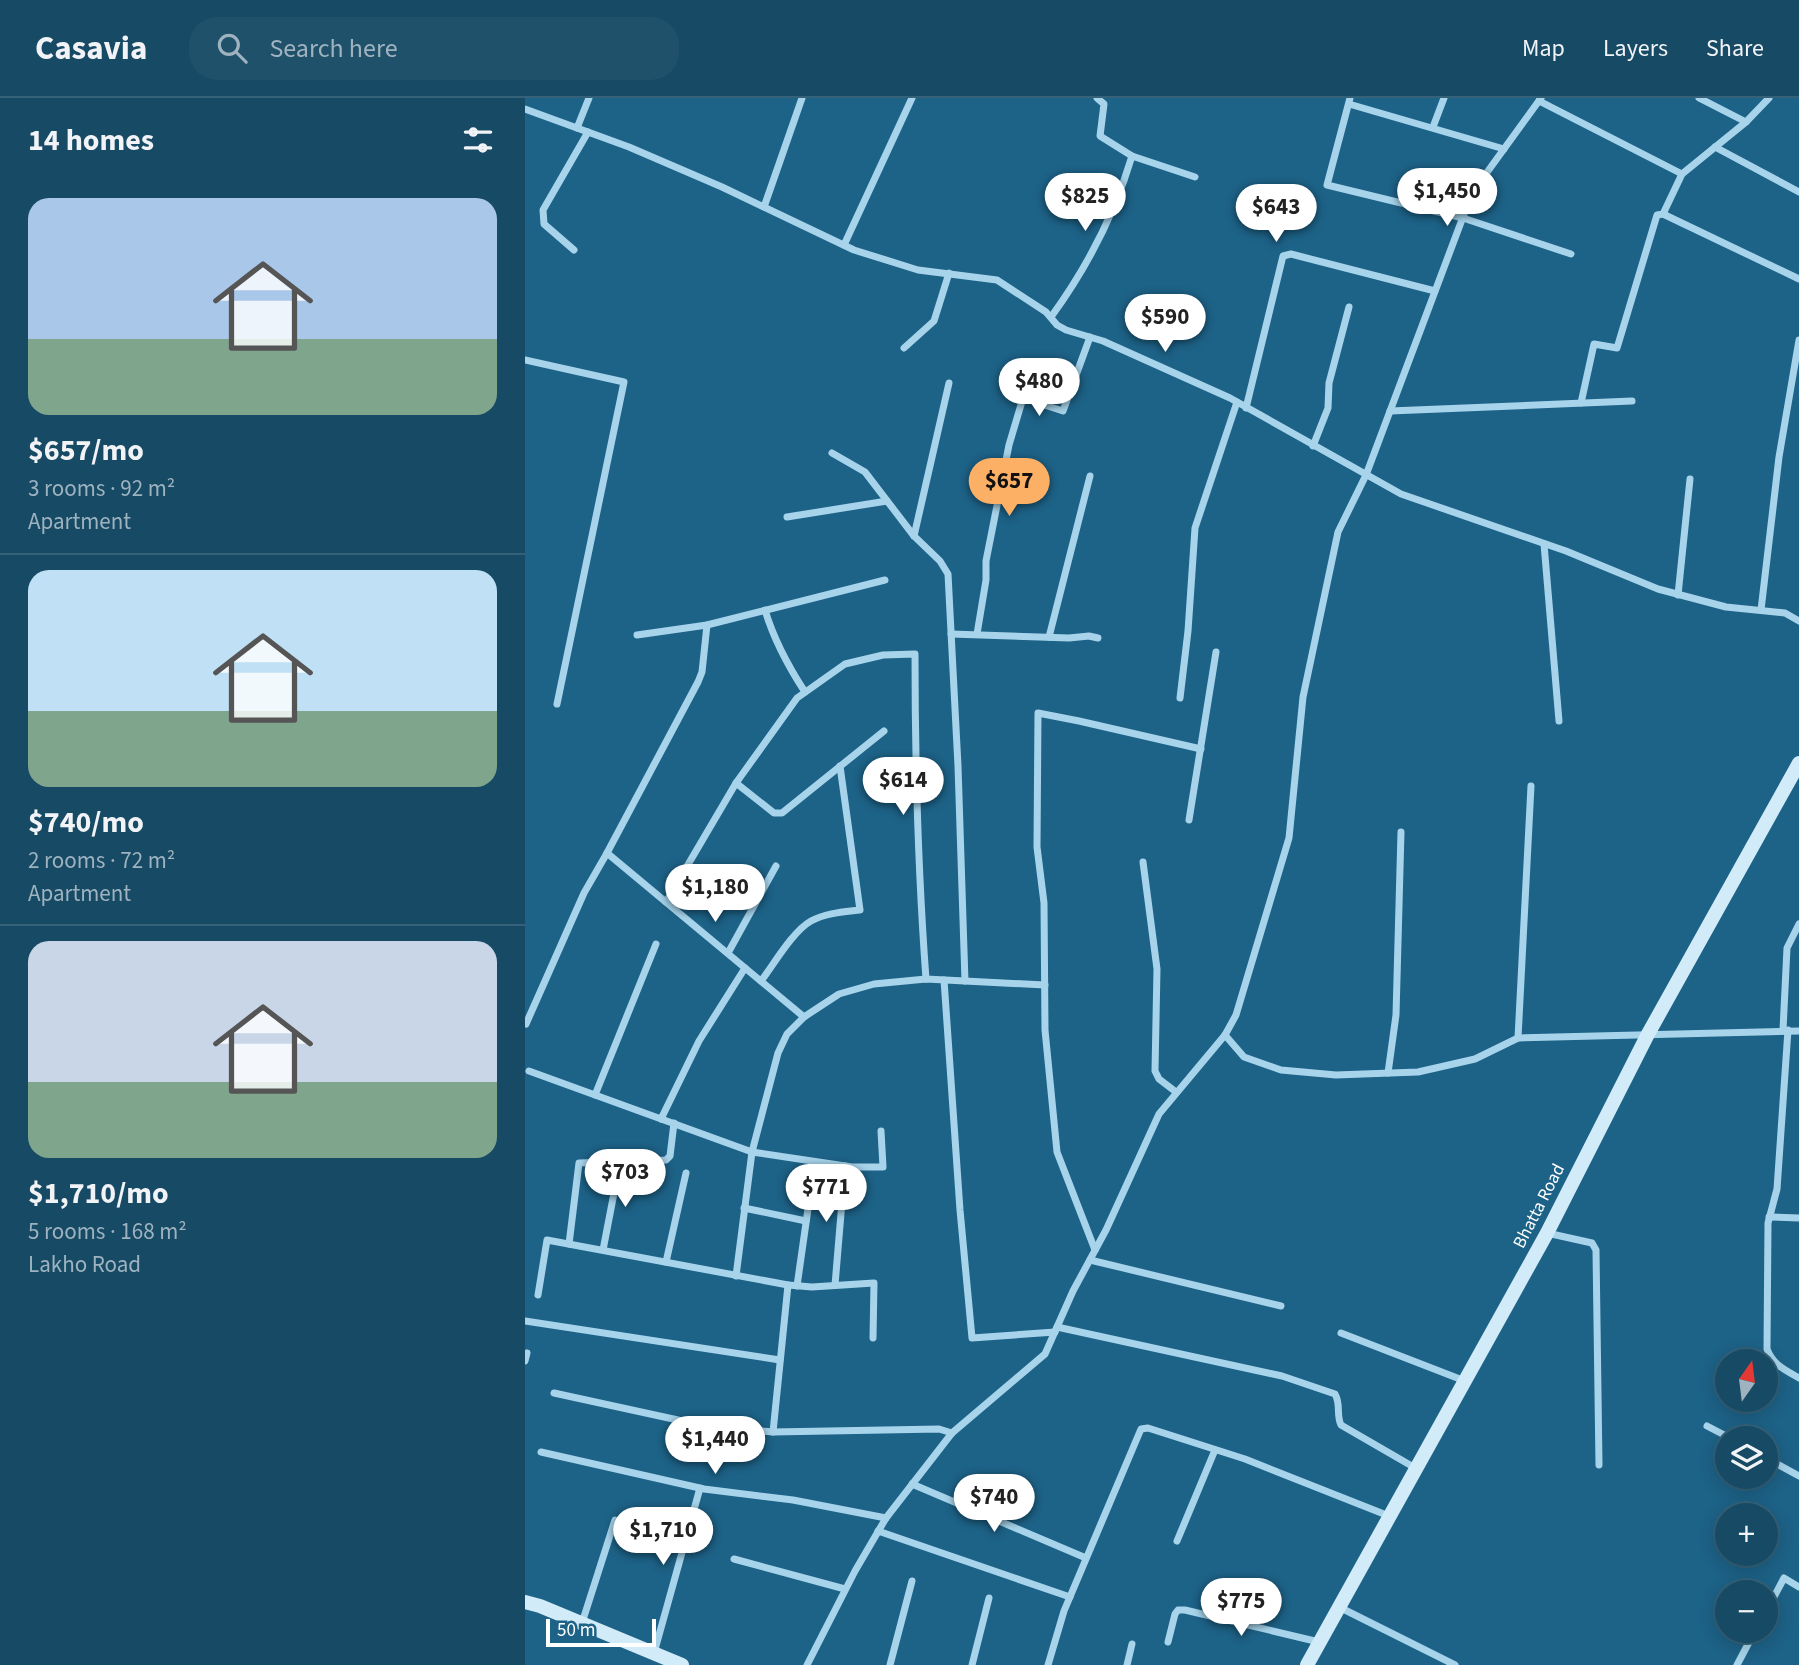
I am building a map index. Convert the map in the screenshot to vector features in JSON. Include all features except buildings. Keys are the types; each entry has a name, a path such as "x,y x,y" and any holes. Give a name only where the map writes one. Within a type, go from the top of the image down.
{"main road":[{"name":"Bhatta Road","path":"1307,1665 1548,1233 1648,1034 1799,763"},
{"path":"525,1602 682,1665"}],"street":[{"path":"577,128 589,98"},
{"path":"764,207 801,98"},
{"path":"844,245 912,98"},
{"path":"1097,98 1104,104 1100,136 1132,156 1195,177"},
{"path":"1433,127 1444,98"},
{"path":"1699,98 1746,122"},
{"path":"1664,214 1682,174 1746,122 1769,98"},
{"path":"807,1665 878,1531 912,1484 952,1433 1045,1354 1159,1114 1225,1035 1236,1015 1289,838 1305,684 1338,532 1366,475 1472,193 1540,99 1682,174"},
{"path":"1504,149 1349,101 1327,185 1463,218 1571,254"},
{"path":"525,108 722,187 844,245 918,270 997,280 1046,312 1057,325 1066,330 1116,346 1237,402 1401,494 1544,544 1658,589 1727,607 1785,613 1799,621"},
{"path":"575,250 544,225 543,210 589,132"},
{"path":"1715,147 1799,192"},
{"path":"1051,317 1077,280 1122,190 1132,156"},
{"path":"1581,403 1594,344 1617,348 1657,215 1664,214 1799,279"},
{"path":"1246,408 1283,256 1291,254 1435,291"},
{"path":"904,348 934,321 949,273"},
{"path":"1313,446 1328,408 1329,383 1349,307"},
{"path":"977,634 986,580 986,561 1009,445 1023,398 1063,411 1090,337"},
{"path":"1761,610 1779,457 1799,340"},
{"path":"525,360 624,382 557,704"},
{"path":"914,536 949,383"},
{"path":"1390,411 1632,401"},
{"path":"1179,698 1188,631 1195,528 1237,402"},
{"path":"832,453 865,472 914,536 940,561 947,573 958,766 965,981"},
{"path":"1049,637 1090,476"},
{"path":"1678,594 1690,479"},
{"path":"787,517 887,501"},
{"path":"1544,544 1559,721"},
{"path":"636,635 707,625 885,580"},
{"path":"765,610 771,632 805,692"},
{"path":"526,1024 583,893 698,682 702,672 707,625"},
{"path":"951,634 1098,638"},
{"path":"1189,820 1216,652"},
{"path":"666,902 736,783 797,698 845,664 883,655 915,654 918,830 926,979"},
{"path":"1095,1250 1057,1152 1045,1030 1044,903 1037,847 1038,713 1201,748"},
{"path":"736,783 774,813 782,813 884,731"},
{"path":"761,981 801,929 812,921 831,914 860,910 840,766"},
{"path":"1518,1038 1531,786"},
{"path":"1388,1073 1397,1015 1401,832"},
{"path":"607,853 804,1017"},
{"path":"1143,862 1157,969 1156,1071 1159,1079 1176,1092"},
{"path":"728,953 776,866"},
{"path":"1799,924 1787,948 1778,1177 1767,1239 1767,1349 1777,1366 1799,1378"},
{"path":"594,1095 656,944"},
{"path":"661,1119 699,1041 745,968"},
{"path":"736,1276 752,1152 778,1053 787,1034 804,1017 839,994 874,984 926,979 1045,985"},
{"path":"944,980 972,1338 1056,1329 1282,1376 1335,1394 1338,1399 1337,1418 1341,1425 1417,1469"},
{"path":"1225,1035 1244,1057 1281,1070 1336,1074 1417,1072 1475,1059 1518,1038 1799,1031"},
{"path":"529,1072 752,1152 845,1166 883,1167 881,1131"},
{"path":"569,1244 576,1170 579,1163 666,1160 670,1156 674,1124"},
{"path":"603,1250 620,1162"},
{"path":"835,1285 845,1166"},
{"path":"666,1262 686,1173"},
{"path":"797,1286 810,1195"},
{"path":"744,1208 806,1221"},
{"path":"1769,1217 1799,1218"},
{"path":"1548,1233 1592,1243 1596,1250 1599,1465"},
{"path":"538,1294 547,1240 787,1285 874,1283 873,1338"},
{"path":"1090,1259 1282,1306"},
{"path":"773,1432 787,1285"},
{"path":"525,1321 780,1360"},
{"path":"1341,1333 1466,1381"},
{"path":"554,1393 687,1422 773,1432 939,1429 952,1433"},
{"path":"1707,1426 1715,1430"},
{"path":"1048,1665 1070,1598 1141,1429 1148,1428 1245,1459 1390,1517"},
{"path":"1177,1541 1215,1450"},
{"path":"541,1451 700,1488 793,1500 886,1518"},
{"path":"1778,1465 1799,1476"},
{"path":"912,1484 1086,1558"},
{"path":"654,1653 700,1488"},
{"path":"582,1624 615,1520"},
{"path":"878,1531 1070,1598"},
{"path":"734,1559 845,1589"},
{"path":"1778,1589 1784,1578 1799,1587"},
{"path":"890,1665 912,1581"},
{"path":"972,1665 989,1598"},
{"path":"1339,1606 1455,1665"},
{"path":"1168,1642 1175,1614 1185,1610 1319,1642"},
{"path":"1737,1665 1749,1643"},
{"path":"1127,1665 1132,1644"}]}
